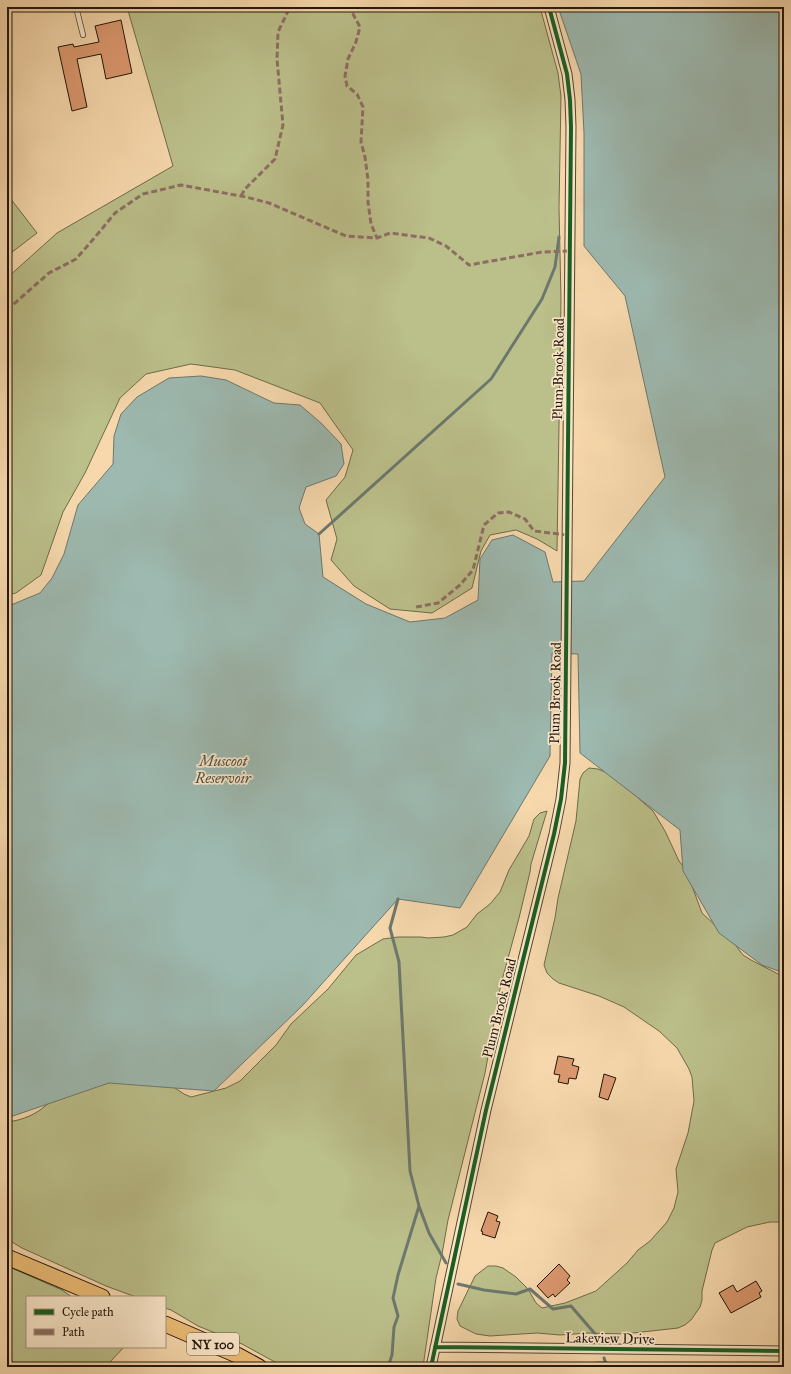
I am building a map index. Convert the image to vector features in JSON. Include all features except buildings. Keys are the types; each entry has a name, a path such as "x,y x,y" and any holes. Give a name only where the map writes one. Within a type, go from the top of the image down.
{"main road":[{"path":"7,1257 100,1296"},
{"name":"NY 100","path":"166,1324 237,1355 259,1367"}],"street":[{"name":"Plum Brook Road","path":"432,1367 486,1110 554,834 561,799 565,763 570,100 567,74 549,7"},
{"name":"Lakeview Drive","path":"435,1347 784,1351"}],"lane":[{"path":"76,7 83,35"}],"green space":[{"path":"127,7 540,7 558,73 561,96 559,207 561,300 557,551 537,539 516,530 490,535 481,551 472,588 432,613 390,609 354,586 331,560 337,539 326,500 345,477 353,450 320,403 235,370 191,364 146,374 120,398 85,473 63,512 41,575 16,593 7,595 7,278 57,233 173,166"},
{"path":"7,194 37,233 7,256"},
{"path":"589,768 598,769 612,775 653,811 665,831 679,861 686,870 702,913 733,942 743,955 784,977 784,1222 770,1222 747,1227 715,1243 702,1291 700,1307 691,1320 678,1328 624,1334 588,1333 560,1335 537,1333 490,1336 476,1334 460,1326 457,1319 458,1311 475,1276 488,1266 503,1268 516,1277 528,1289 536,1303 542,1308 565,1303 596,1291 627,1263 638,1250 650,1241 667,1222 674,1208 678,1192 676,1169 688,1133 694,1101 692,1077 677,1048 659,1031 624,1007 599,996 559,983 547,973 544,965 576,821 580,779 583,773"},
{"path":"547,811 531,864 519,918 501,984 485,1073 448,1220 436,1278 423,1367 284,1367 242,1344 198,1326 166,1308 166,1296 133,1296 106,1286 22,1248 7,1239 7,1122 19,1120 29,1116 46,1106 75,1074 163,1080 191,1097 226,1088 240,1081 276,1045 291,1024 328,989 356,955 383,939 398,937 444,937 453,935 467,927 477,914 490,904 500,892 509,870 529,836 534,819 540,813"},
{"path":"7,1266 62,1290 71,1296 26,1296 26,1348 123,1348 111,1361 109,1367 7,1367"},
{"path":"607,1362 621,1367 556,1367"}],"water":[{"name":"Muscoot Reservoir","path":"558,7 784,7 784,973 762,965 719,933 683,871 680,830 580,753 578,654 552,653 550,756 460,908 398,899 302,1006 214,1091 109,1083 7,1118 7,606 40,593 52,578 64,554 78,505 113,464 114,436 121,414 137,397 169,378 201,376 226,380 274,403 300,405 321,423 341,444 344,464 336,476 306,487 299,508 305,524 319,534 323,577 366,604 410,622 445,618 478,600 480,559 492,540 513,535 545,552 553,582 584,581 665,477 625,296 584,246 584,133 581,74"}],"waterway":[{"path":"319,534 491,379 542,299 555,267 559,237"},
{"path":"398,899 390,928 399,962 410,1171 419,1206 429,1233 446,1263"},
{"path":"388,1367 392,1355 394,1327 398,1316 393,1298 398,1275 419,1206"},
{"path":"458,1284 484,1290 516,1294 530,1289 553,1309 571,1306 596,1335"},
{"path":"604,1358 607,1367"}],"marked path":[{"path":"241,196 245,189 275,159 283,125 277,59 278,32 288,11 294,7"},
{"path":"346,7 353,14 360,27 356,42 348,59 345,76 347,86 357,94 363,107 361,142 365,157 368,180 368,202 371,224 377,238"},
{"path":"7,310 49,273 76,259 115,213 143,194 181,185 246,197 269,203 346,236 377,238 390,233 429,238 446,246 469,265 542,252 570,251"},
{"path":"416,607 438,603 460,585 473,570 484,525 498,513 509,512 525,519 534,531 567,535"}],"cycle path":[{"path":"431,1367 486,1110 554,834 561,799 565,763 571,127 567,74 549,7"},
{"path":"435,1347 784,1351"}]}
